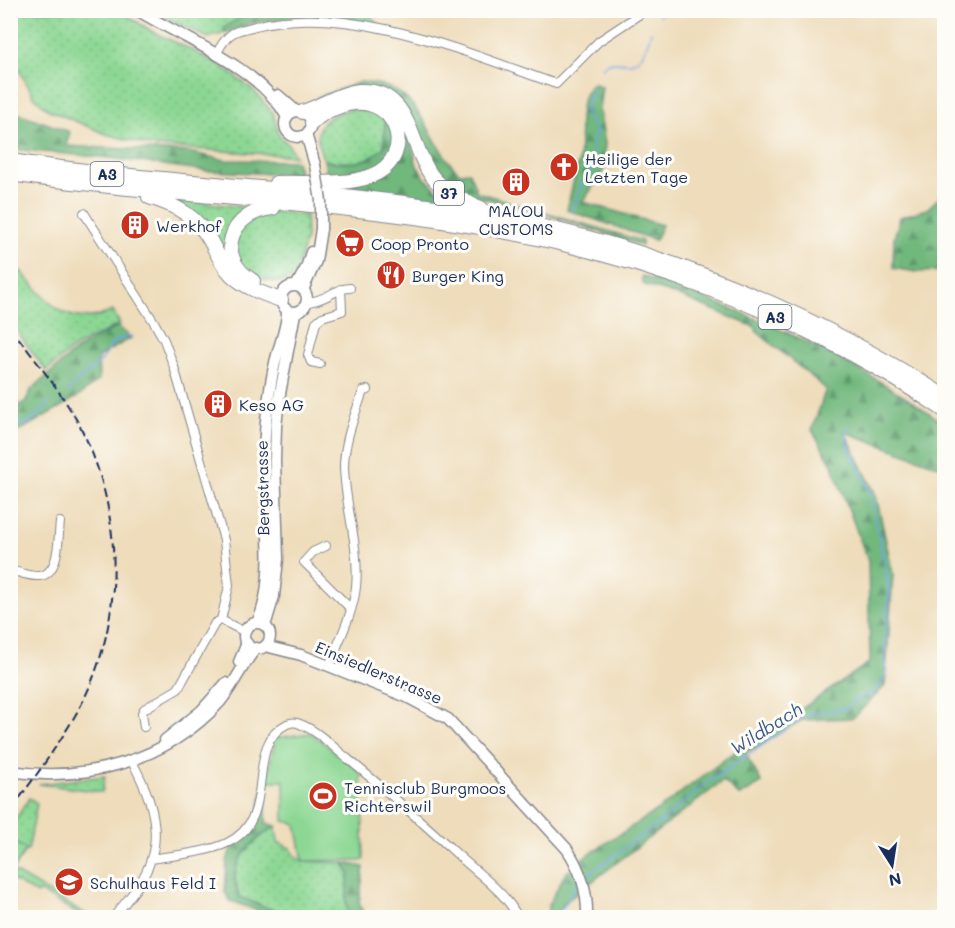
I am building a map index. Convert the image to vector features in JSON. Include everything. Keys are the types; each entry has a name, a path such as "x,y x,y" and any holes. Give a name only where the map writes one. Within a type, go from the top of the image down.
{"highway":[{"name":"37","path":"295,113 351,93 366,92 382,95 402,112 425,165 447,192 473,205 546,227"},
{"path":"204,184 360,179 376,174 385,168 396,150 397,135 393,122 383,110 370,104 358,102 341,105 320,115 305,132"},
{"name":"A3","path":"10,161 76,171 342,196 432,207 546,227 659,259 756,295 862,346 945,396"},
{"name":"A3","path":"10,174 121,189 412,217 501,231 572,246 647,268 749,305 813,334 858,358 945,410"},
{"path":"121,189 159,200 187,213 204,231 223,265 233,276 248,286 291,298"},
{"path":"291,298 244,275 234,261 231,240 238,224 251,213 265,209 303,205"}],"main road":[{"name":"Bergstrasse","path":"136,10 217,54 265,90 282,109 308,115 305,132 321,201 318,252 313,270 291,298 286,329 275,365 266,428 264,477 269,556 264,628 269,641 253,642"},
{"name":"Bergstrasse","path":"295,113 286,128 290,134 305,132"},
{"path":"291,298 307,298 307,302"},
{"name":"Bergstrasse","path":"10,771 42,775 74,773 131,760 139,753 166,739 212,700 227,682 253,642 250,625 264,628"},
{"name":"Einsiedlerstrasse","path":"264,628 301,655"},
{"name":"Einsiedlerstrasse","path":"253,642 301,655 329,666 406,697 448,719 556,834 575,862 582,878 587,896 587,918"}],"street":[{"path":"624,10 642,12"},
{"path":"217,54 229,36 235,32 291,20 328,21 369,27 425,40 556,84 599,41 642,12"},
{"path":"84,213 154,322 171,358 224,540 229,586 221,620"},
{"path":"307,302 322,300 340,289 350,288"},
{"path":"320,364 311,362 308,355 316,322 322,317 342,311 340,289"},
{"path":"329,666 351,609 356,578 344,467 348,441 363,391 368,390"},
{"path":"10,570 38,576 50,571 55,562 60,522"},
{"path":"326,546 313,552 304,562 351,609"},
{"path":"221,620 253,642"},
{"path":"144,728 142,713 144,709 178,689 215,623 221,620"},
{"path":"151,859 216,847 228,843 245,831 255,816 266,749 271,738 290,723 297,722 319,735 396,798 503,897 518,918"},
{"path":"113,918 134,892 151,859 154,832 152,814 142,782 131,760"}],"green space":[{"path":"251,10 366,11 381,26 288,18 253,23 225,33 224,28"},
{"path":"22,11 120,11 153,32 229,71 255,92 273,113 279,136 288,144 295,156 151,146 106,134 49,110 35,98 11,56 11,23"},
{"path":"152,11 251,11 224,28 225,33 208,38"},
{"path":"361,82 384,86 398,92 409,102 419,113 450,163 460,173 469,172 477,192 642,241 642,246 542,213 459,192 442,181 390,95 314,102 318,97"},
{"path":"593,83 602,87 599,109 605,143 603,171 583,202 662,225 655,240 567,210 579,160 583,98"},
{"path":"352,108 375,112 385,121 384,147 363,161 349,163 324,161 318,140 320,126 332,116"},
{"path":"393,109 409,135 417,166 425,178 443,195 440,200 329,186 324,161 356,162 370,158 384,147 385,121"},
{"path":"10,110 70,132 66,146 188,152 225,160 296,161 300,175 208,171 110,158 11,149"},
{"path":"944,193 944,271 917,272 893,268 894,238 900,217 927,209"},
{"path":"178,201 306,215 306,238 296,273 283,281 257,277 251,285"},
{"path":"11,261 44,297 67,314 95,317 113,311 120,324 75,347 46,371 11,323"},
{"path":"642,276 733,309 787,332 856,368 901,395 944,423 944,468 845,432 876,495 893,574 885,686 853,718 802,720 745,753 762,783 740,796 723,781 563,904 558,917 548,918 548,906 565,874 584,857 658,810 741,747 743,749 870,662 868,561 831,462 812,430 826,389 756,331 757,328 677,295 645,285 642,282"},
{"path":"118,326 131,338 98,357 99,380 76,398 11,436 11,410 25,402 31,390 76,350"},
{"name":"Tennisclub Burgmoos Richterswil","path":"311,733 361,773 364,860 303,861 296,824 284,821 284,781 267,781 275,738"},
{"path":"267,775 266,823 276,826 262,835 243,854 236,869 235,883 239,897 291,917 276,917 230,901 225,892 227,861 231,848 252,830 257,822"},
{"path":"105,776 102,792 39,784"},
{"path":"29,798 37,803 28,851 11,840 11,827"},
{"path":"276,826 278,842 290,848 303,861 344,863 349,872 346,903 350,917 291,917 239,897 235,878 239,861 255,841"},
{"path":"14,842 26,850 12,871 88,917 83,917 39,891 37,894 11,879 11,847"},
{"path":"344,863 364,867 359,903 365,917 350,917 346,903 349,873"}],"waterway":[{"path":"659,15 667,10"},
{"path":"602,68 612,62 632,63 637,60 642,55 651,32"},
{"path":"573,211 582,184 590,174 593,161 592,146 596,131 584,111 593,89"},
{"path":"69,391 100,362 114,341 132,336"},
{"path":"10,428 18,424 29,423 49,403"},
{"name":"Wildbach","path":"585,877 663,820 703,786 790,726 809,714 847,708 860,697 872,693 882,682 886,671 884,659 889,589 871,494 847,442 849,424"},
{"name":"Wildbach","path":"560,918 560,911 578,882"}],"railway":[{"path":"10,327 57,389 81,428 95,461 105,495 114,566 112,602 106,638 81,705 10,811"}],"place":[{"name":"Heilige der Letzten Tage","path":"564,167"},
{"name":"MALOU CUSTOMS","path":"516,182"},
{"name":"Werkhof","path":"135,225"},
{"name":"Coop Pronto","path":"350,243"},
{"name":"Burger King","path":"391,275"},
{"name":"Keso AG","path":"218,404"},
{"name":"Tennisclub Burgmoos Richterswil","path":"323,796"},
{"name":"Schulhaus Feld I","path":"69,882"}]}
